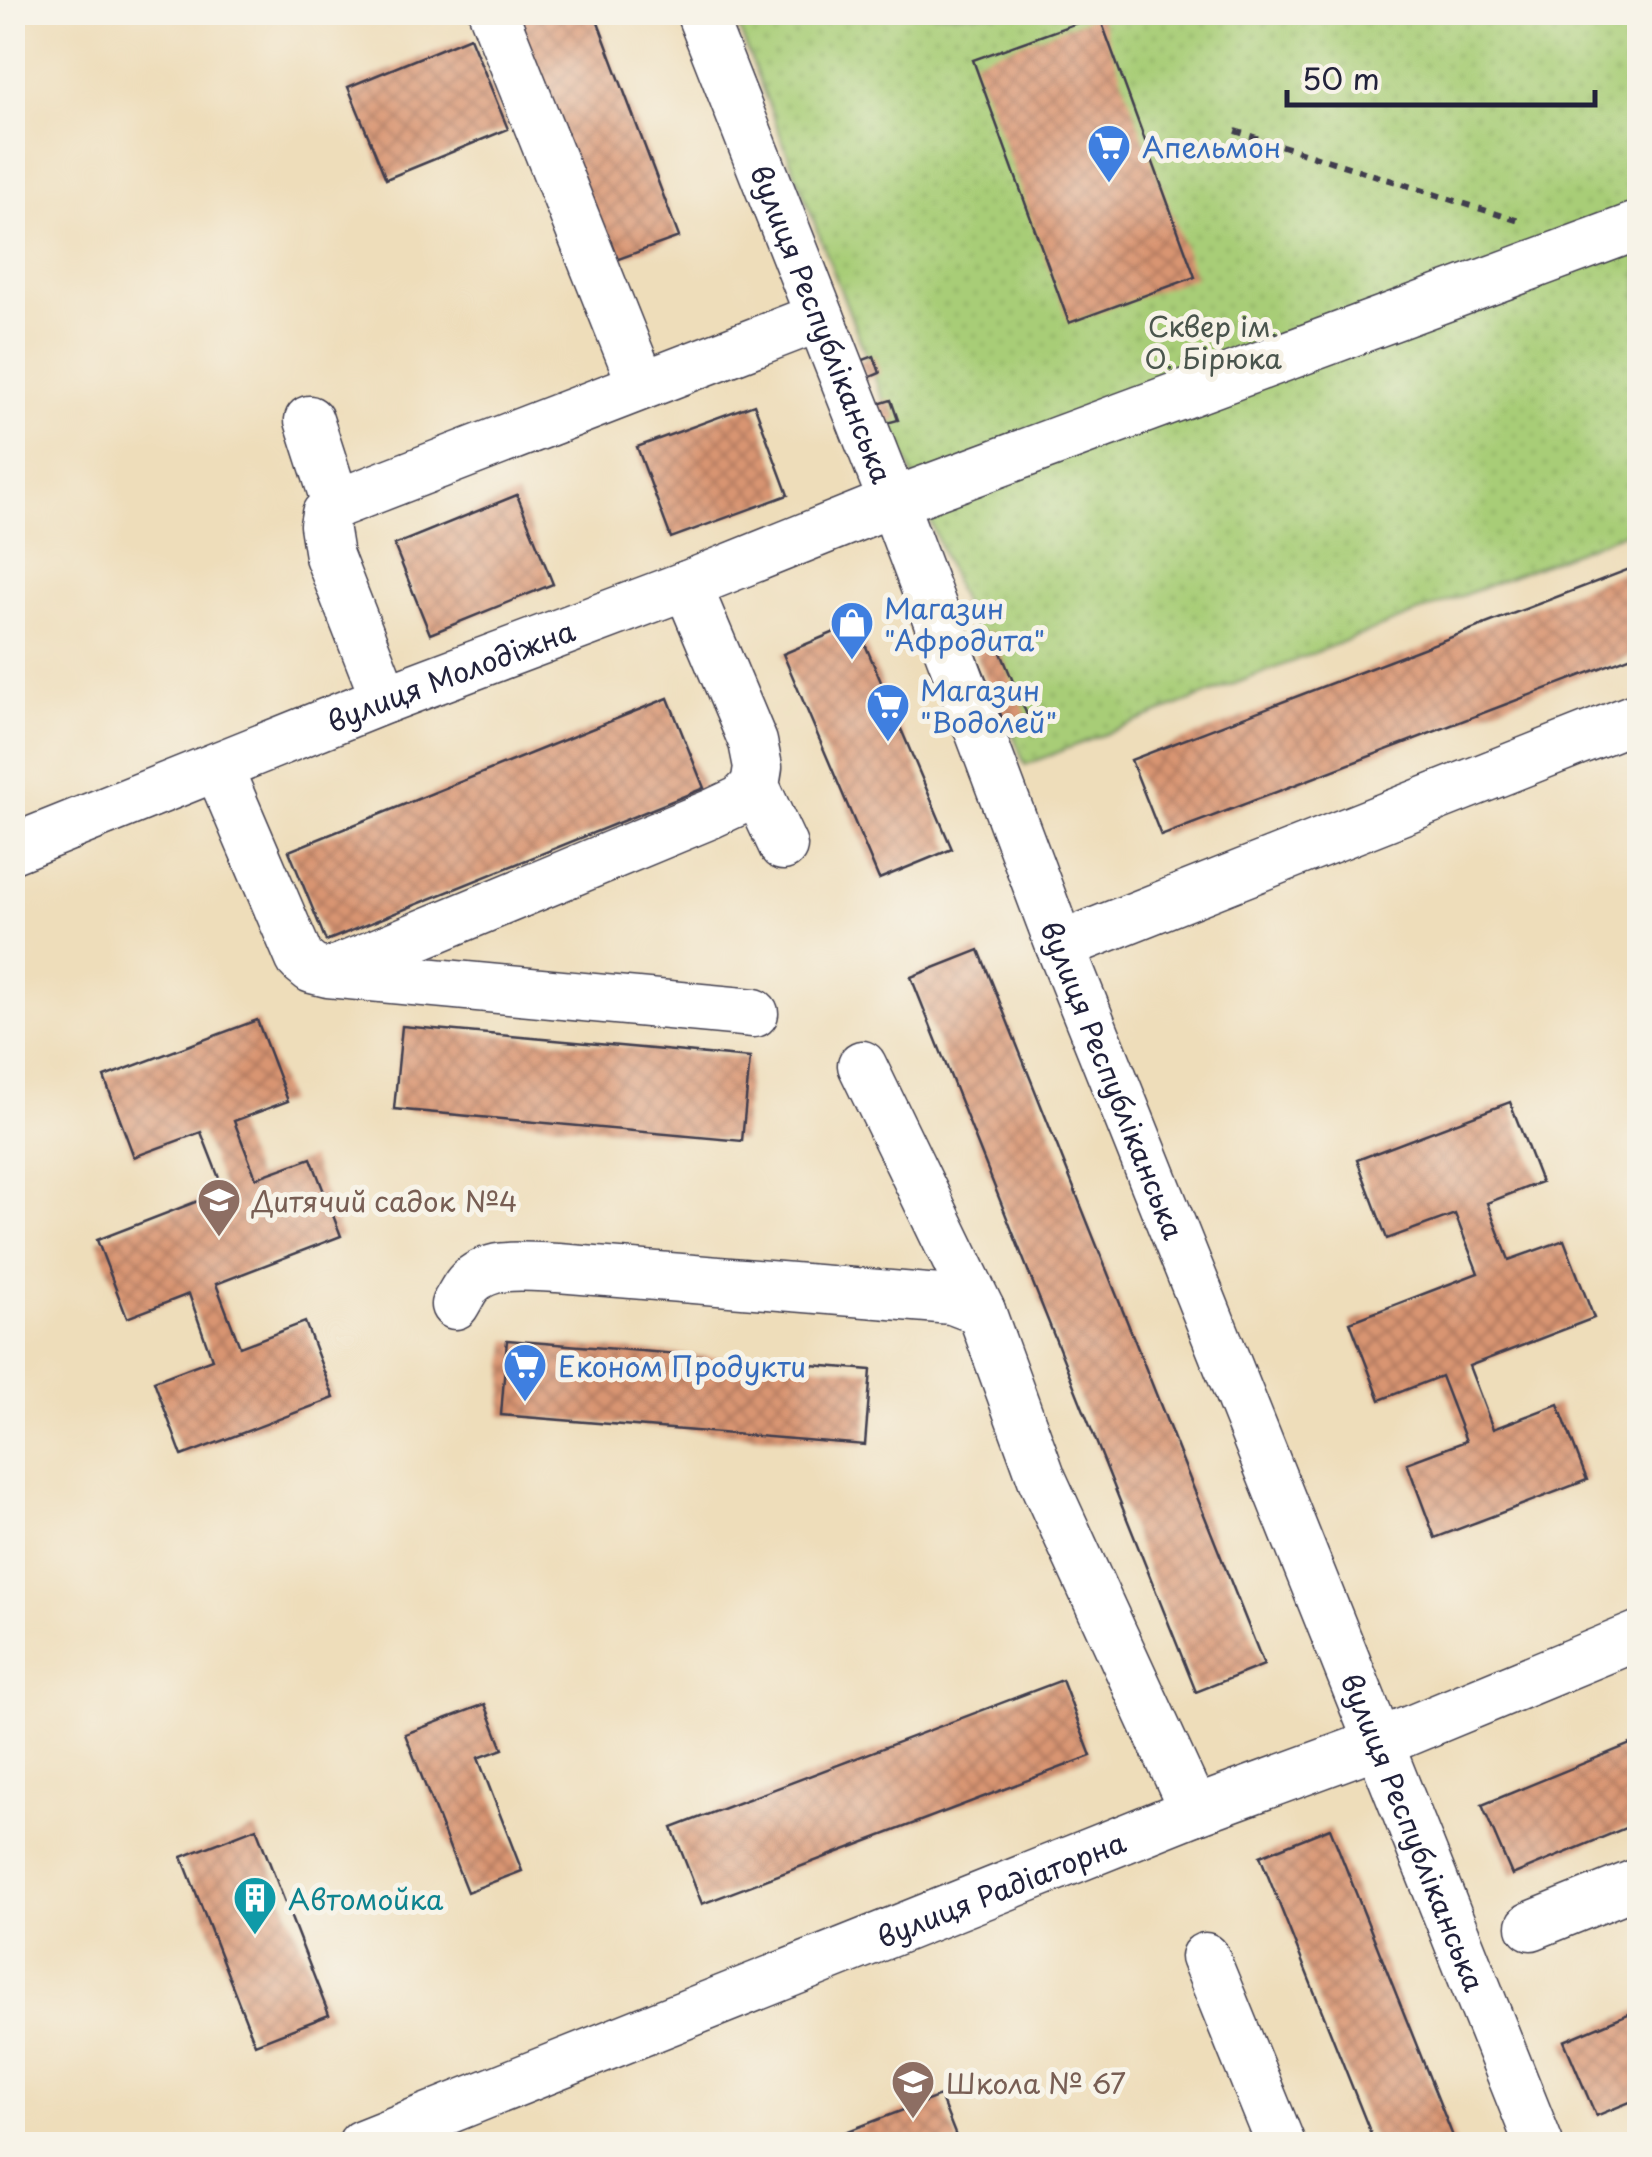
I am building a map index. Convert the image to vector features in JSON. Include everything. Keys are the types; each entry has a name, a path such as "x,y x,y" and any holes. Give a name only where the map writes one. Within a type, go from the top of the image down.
{"street":[{"path":"493,12 642,386"},
{"name":"вулиця Республіканська","path":"700,12 893,502 1060,946 1539,2144"},
{"name":"вулиця Молодіжна","path":"12,849 893,502 1640,225"},
{"path":"385,699 329,556 324,525 326,514 336,504 820,317"},
{"path":"309,420 336,504"},
{"path":"688,585 753,742 758,766 756,786 782,846"},
{"path":"1060,946 1640,716"},
{"path":"218,767 300,959 312,969 328,974 754,1013"},
{"path":"328,974 711,814 741,800 756,786"},
{"path":"862,1065 980,1311 1042,1479 1194,1811"},
{"path":"455,1306 470,1282 492,1268 517,1267 952,1300 980,1311"},
{"name":"вулиця Радіаторна","path":"362,2144 1194,1811 1379,1743 1640,1635"},
{"path":"1531,1926 1640,1882"},
{"path":"1205,1957 1281,2144"}],"path":[{"path":"1610,12 1640,29"},
{"path":"1234,132 1590,244"}],"green space":[{"name":"Сквер ім. О. Бірюка","path":"733,13 1639,13 1639,527 1025,765"}],"building":[{"path":"506,12 594,12 679,237 602,265"},
{"path":"1099,15 1195,277 1069,323 973,60"},
{"path":"470,37 508,129 386,179 348,87"},
{"path":"874,356 880,373 866,379 858,362"},
{"path":"891,400 898,420 883,424 875,405"},
{"path":"754,404 788,495 671,538 637,447"},
{"path":"517,495 553,584 430,634 394,545"},
{"path":"1640,565 1640,653 1161,836 1131,760"},
{"path":"856,623 952,849 879,879 783,654"},
{"path":"992,631 1027,715 1005,725 970,639"},
{"path":"668,698 704,788 326,941 289,851"},
{"path":"979,950 1264,1665 1196,1692 911,977"},
{"name":"Дитячий садок №4","path":"257,1020 288,1101 234,1121 256,1178 311,1158 341,1236 216,1284 240,1347 305,1322 334,1398 182,1456 154,1381 212,1359 189,1294 127,1318 97,1240 224,1191 201,1132 134,1157 104,1077"},
{"path":"402,1026 750,1058 742,1141 394,1109"},
{"path":"1510,1102 1541,1182 1487,1203 1509,1260 1564,1240 1594,1318 1469,1366 1493,1429 1558,1404 1587,1480 1435,1538 1407,1463 1466,1441 1441,1376 1380,1400 1350,1322 1478,1273 1455,1214 1387,1239 1357,1160"},
{"path":"507,1340 871,1370 865,1445 501,1415"},
{"path":"1062,1680 1091,1756 702,1904 672,1828"},
{"path":"485,1704 503,1749 478,1758 522,1871 467,1892 405,1734"},
{"path":"1640,1740 1640,1822 1512,1875 1482,1805"},
{"name":"Автомойка","path":"256,1828 329,2015 255,2044 182,1857"},
{"path":"1330,1828 1456,2144 1375,2144 1260,1856"},
{"path":"1640,2009 1640,2098 1596,2116 1564,2041"},
{"name":"Школа № 67","path":"940,2096 959,2144 814,2144"}],"place":[{"name":"Апельмон","path":"1109,184"},
{"name":"Магазин \"Афродита\"","path":"852,661"},
{"name":"Магазин \"Водолей\"","path":"888,743"},
{"name":"Дитячий садок №4","path":"219,1238"},
{"name":"Економ Продукти","path":"525,1403"},
{"name":"Автомойка","path":"255,1936"},
{"name":"Школа № 67","path":"913,2120"}]}
